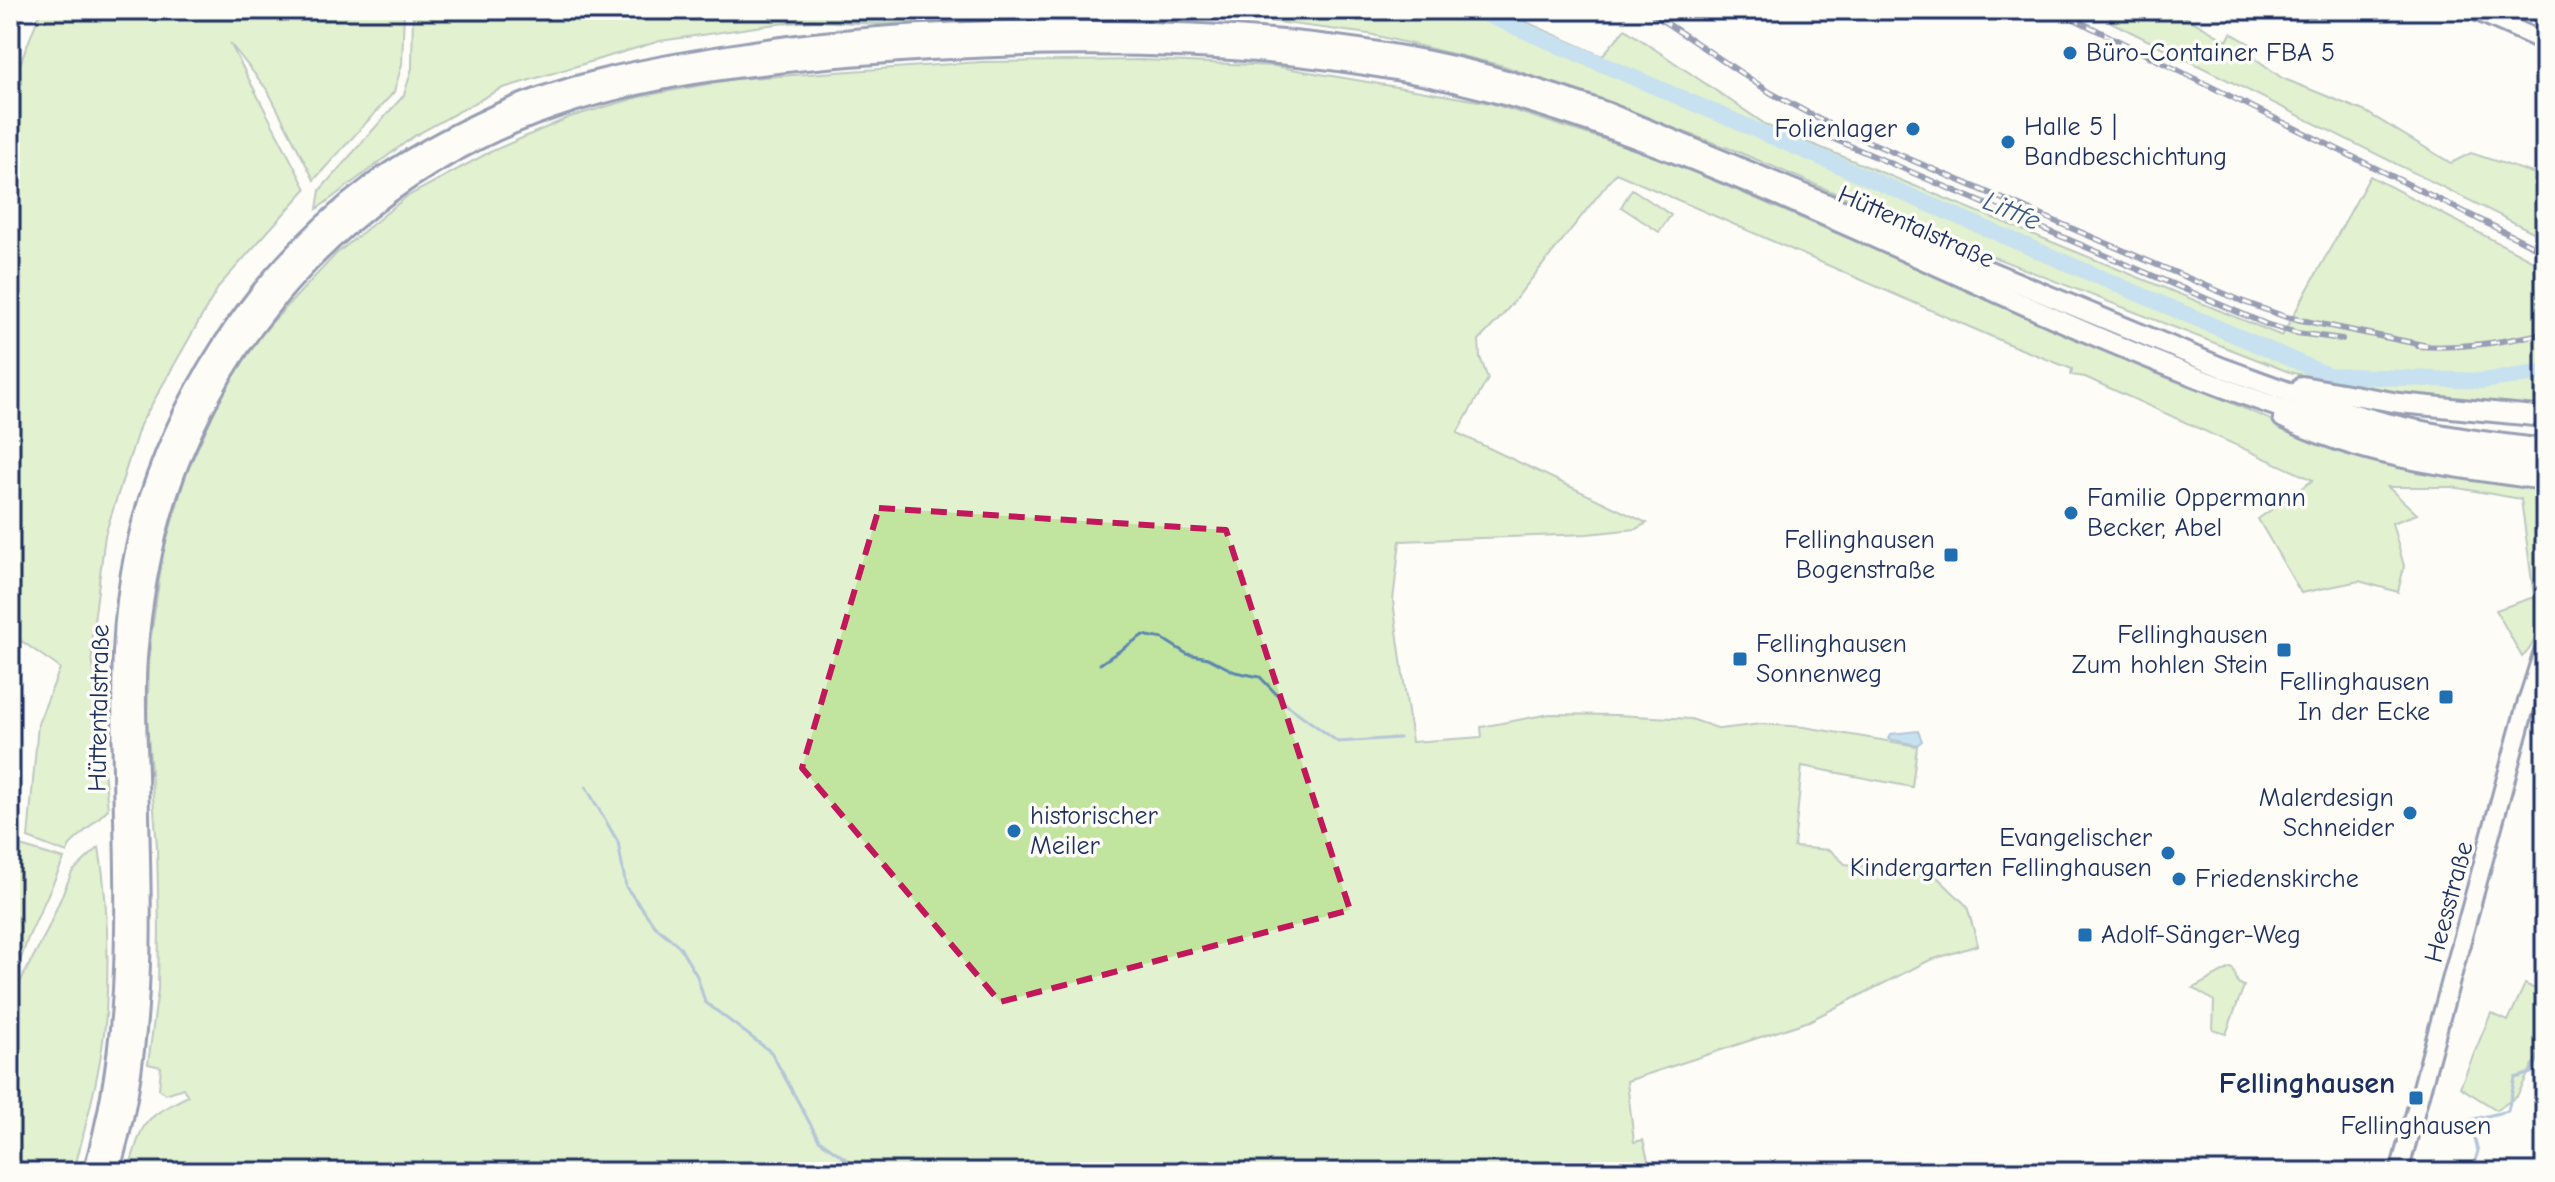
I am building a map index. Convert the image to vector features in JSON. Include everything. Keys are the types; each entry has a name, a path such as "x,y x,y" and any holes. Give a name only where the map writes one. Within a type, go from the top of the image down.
{"highway":[{"path":"929,41 1153,31 1262,46"},
{"name":"Hüttentalstraße","path":"93,1172 117,1065 124,985 126,908 121,665 135,552 153,489 176,429 207,370 244,316 287,262 374,183 478,123 528,102 632,70 780,46 929,41"},
{"name":"Hüttentalstraße","path":"109,1172 132,1068 140,986 136,668 148,570 168,494 190,435 220,377 255,325 297,274 343,228 422,170 482,137 545,111 634,83 929,41"},
{"name":"Hüttentalstraße","path":"1262,46 1383,53 1508,79 1606,112 2223,368 2299,396 2397,426 2545,449"},
{"name":"Hüttentalstraße","path":"1262,46 1441,79 1503,94 1601,125 1821,214 2197,377 2287,410 2392,440 2545,464"},
{"path":"2223,368 2399,403 2545,417"},
{"path":"2197,377 2307,430 2348,445 2450,466 2545,480"}],"main road":[{"path":"2473,10 2545,42"},
{"name":"Heesstraße","path":"2399,1172 2525,708 2545,645"}],"highlighted area":[{"path":"879,508 1226,530 1350,910 1000,1002 802,768"}],"green space":[{"path":"41,10 404,10 402,64 394,92 314,180 268,91 230,43 306,189 219,286 140,425 105,535 91,645 108,809 70,845 67,853 28,838 38,724 60,668 10,633 10,90"},
{"path":"413,10 1012,10 1004,21 877,24 815,21 660,41 500,89 414,136 317,209 320,190 404,95 412,68"},
{"path":"1107,10 1500,10 1602,56 1625,29 1768,126 2282,336 2370,176 2545,267 2545,410 2375,391 2289,372 1906,223 1736,151 1504,66 1369,34 1253,19"},
{"path":"2110,10 2173,10 2227,41 2231,33 2255,47 2252,56 2282,78 2366,112 2451,163 2471,153 2545,177 2545,238 2111,22"},
{"path":"1143,60 1274,66 1490,103 1659,157 2322,442 2545,487 2546,578 2539,626 2532,644 2522,657 2496,610 2534,597 2521,499 2452,487 2388,487 2417,514 2392,523 2404,566 2398,592 2359,581 2301,593 2258,519 2313,480 2085,377 2071,375 2072,369 1616,173 1502,316 1479,340 1480,357 1488,379 1457,433 1647,523 1636,529 1587,534 1400,541 1393,601 1412,742 1482,737 1481,727 1550,714 1691,719 1720,729 1761,724 1804,727 1917,746 1912,787 1802,766 1794,847 1830,850 1845,864 1934,874 1967,906 1978,945 1928,961 1809,1021 1627,1081 1634,1142 1643,1140 1651,1172 128,1172 146,1124 160,1111 188,1096 183,1088 166,1094 159,1089 161,1067 148,1064 158,990 159,929 157,847 147,722 150,644 163,553 187,471 226,386 262,333 336,254 406,197 488,153 570,117 643,96 735,79 981,62"},
{"path":"1632,189 1671,215 1659,232 1621,207"},
{"path":"10,843 64,859 28,938 10,991"},
{"path":"99,847 107,930 106,1014 98,1074 74,1171 10,1172 10,1001 46,933 72,872"},
{"path":"2230,968 2238,983 2244,986 2226,1034 2213,1030 2214,1001 2193,988"},
{"path":"2525,984 2545,994 2545,1041 2517,1096 2497,1110 2460,1087 2491,1013 2508,1021"}],"water":[{"path":"1918,731 1922,741 1917,745 1889,739 1891,734"}],"waterway":[{"name":"Littfe","path":"1064,10 1148,10"},
{"name":"Littfe","path":"1476,10 2328,375 2482,381 2545,372"},
{"path":"1100,664 1143,635 1163,639 1187,654 1208,658 1235,672 1260,677 1287,705 1338,742 1399,738"},
{"path":"586,787 618,842 626,887 655,926 679,946 697,976 705,1002 771,1052 819,1140 857,1167 870,1172"},
{"path":"2475,1172 2478,1151 2470,1120 2508,1111 2515,1078 2531,1073 2545,1044"}],"railway":[{"path":"1647,10 1771,93 1832,126 2244,302 2286,317 2428,346"},
{"path":"2056,10 2545,252"},
{"path":"1827,136 2268,325 2297,333 2342,339"},
{"path":"2418,346 2482,344 2545,333"}],"place":[{"name":"Büro-Container FBA 5","path":"2070,53"},
{"name":"Folienlager","path":"1913,129"},
{"name":"Halle 5 | Bandbeschichtung","path":"2008,142"},
{"name":"Familie Oppermann Becker, Abel","path":"2071,513"},
{"name":"Fellinghausen Bogenstraße","path":"1951,555"},
{"name":"Fellinghausen Zum hohlen Stein","path":"2284,650"},
{"name":"Fellinghausen Sonnenweg","path":"1740,659"},
{"name":"Fellinghausen In der Ecke","path":"2446,697"},
{"name":"Malerdesign Schneider","path":"2410,813"},
{"name":"historischer Meiler","path":"1014,831"},
{"name":"Evangelischer Kindergarten Fellinghausen","path":"2168,853"},
{"name":"Friedenskirche","path":"2179,879"},
{"name":"Adolf-Sänger-Weg","path":"2085,935"},
{"name":"Fellinghausen","path":"2416,1098"}],"district":[{"name":"Fellinghausen","path":"2307,1083"}]}
